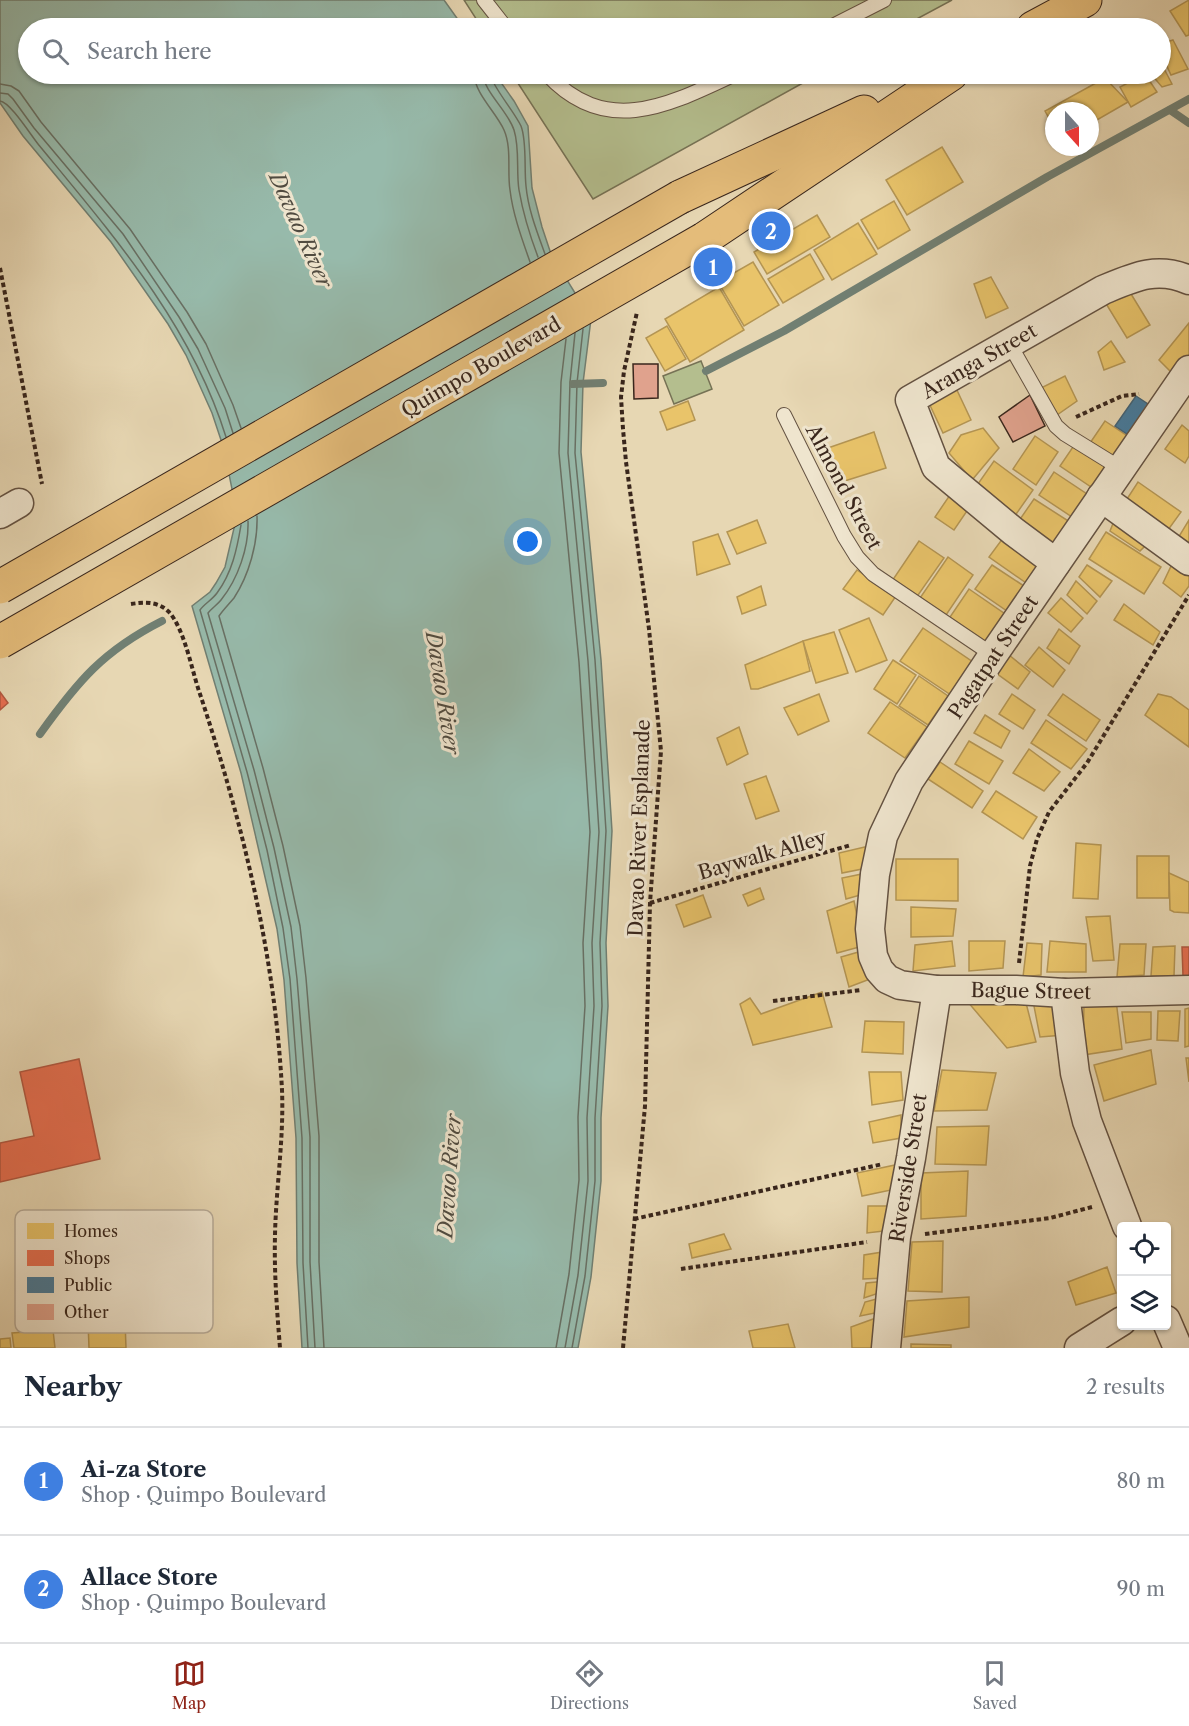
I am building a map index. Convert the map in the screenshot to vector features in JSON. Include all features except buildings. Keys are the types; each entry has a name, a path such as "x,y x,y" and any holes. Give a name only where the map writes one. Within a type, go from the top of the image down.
{"main road":[{"path":"1052,18 1085,0"},
{"name":"Quimpo Boulevard","path":"0,587 680,197 927,84"},
{"name":"Quimpo Boulevard","path":"0,642 704,238 934,84"}],"street":[{"name":"Aranga Street","path":"1056,564 936,467 910,400 1103,290 1156,272 1177,275 1189,280"},
{"name":"Pagatpat Street","path":"890,977 873,956 870,929 874,874 883,836 909,781 1120,468 1183,379"},
{"path":"1101,497 1189,561"},
{"name":"Bague Street","path":"890,977 937,990 1016,990 1065,993 1189,990"},
{"name":"Riverside Street","path":"886,1348 896,1238 937,990"},
{"path":"1065,993 1075,1073 1086,1121 1125,1222"},
{"path":"1079,1348 1117,1324"},
{"path":"1171,1330 1178,1348"}],"lane":[{"path":"484,0 499,18"},
{"path":"849,18 884,0"},
{"path":"555,84 561,90 596,107 626,112 655,107 714,84"},
{"path":"1008,343 1056,426 1120,468"},
{"name":"Almond Street","path":"784,415 844,536 864,565 873,574 993,655"}],"path":[{"path":"0,268 21,504"},
{"name":"Davao River Esplanade","path":"623,1348 645,1106 650,903 659,792 659,728 649,629 626,462 621,397 624,371 637,312"},
{"path":"1056,426 1122,396 1183,379"},
{"path":"1016,990 1030,866 1037,839 1049,812 1087,763 1189,595"},
{"path":"127,605 151,603 161,606 176,624 223,766 262,930 273,1000 282,1092 275,1233 275,1276 280,1348"},
{"name":"Baywalk Alley","path":"650,903 883,836"},
{"path":"773,1001 890,977"},
{"path":"634,1219 911,1158"},
{"path":"681,1269 1050,1218 1115,1199"}],"green space":[{"path":"464,0 952,0 919,18 476,18"},
{"path":"518,84 801,84 593,199"},
{"path":"701,361 712,389 674,404 663,376"}],"water":[{"name":"Davao River","path":"0,0 444,0 457,18 18,18 18,84 502,84 528,126 532,188 542,227 551,254 591,319 583,383 581,452 601,660 612,831 606,943 608,1006 601,1118 601,1181 591,1277 578,1348 302,1348 297,1263 296,1138 284,980 277,929 241,773 192,606 210,592 225,567 235,524 233,494 224,449 212,413 186,355 168,324 111,242 23,136 0,103"}],"waterway":[{"path":"706,371 784,331 1047,177 1189,99"},
{"path":"1170,110 1189,123"},
{"path":"573,384 603,383"},
{"path":"40,734 67,698 107,656 141,632 162,621"}],"place":[{"name":"Allace Store","path":"771,231"},
{"name":"Ai-za Store","path":"713,267"}]}
